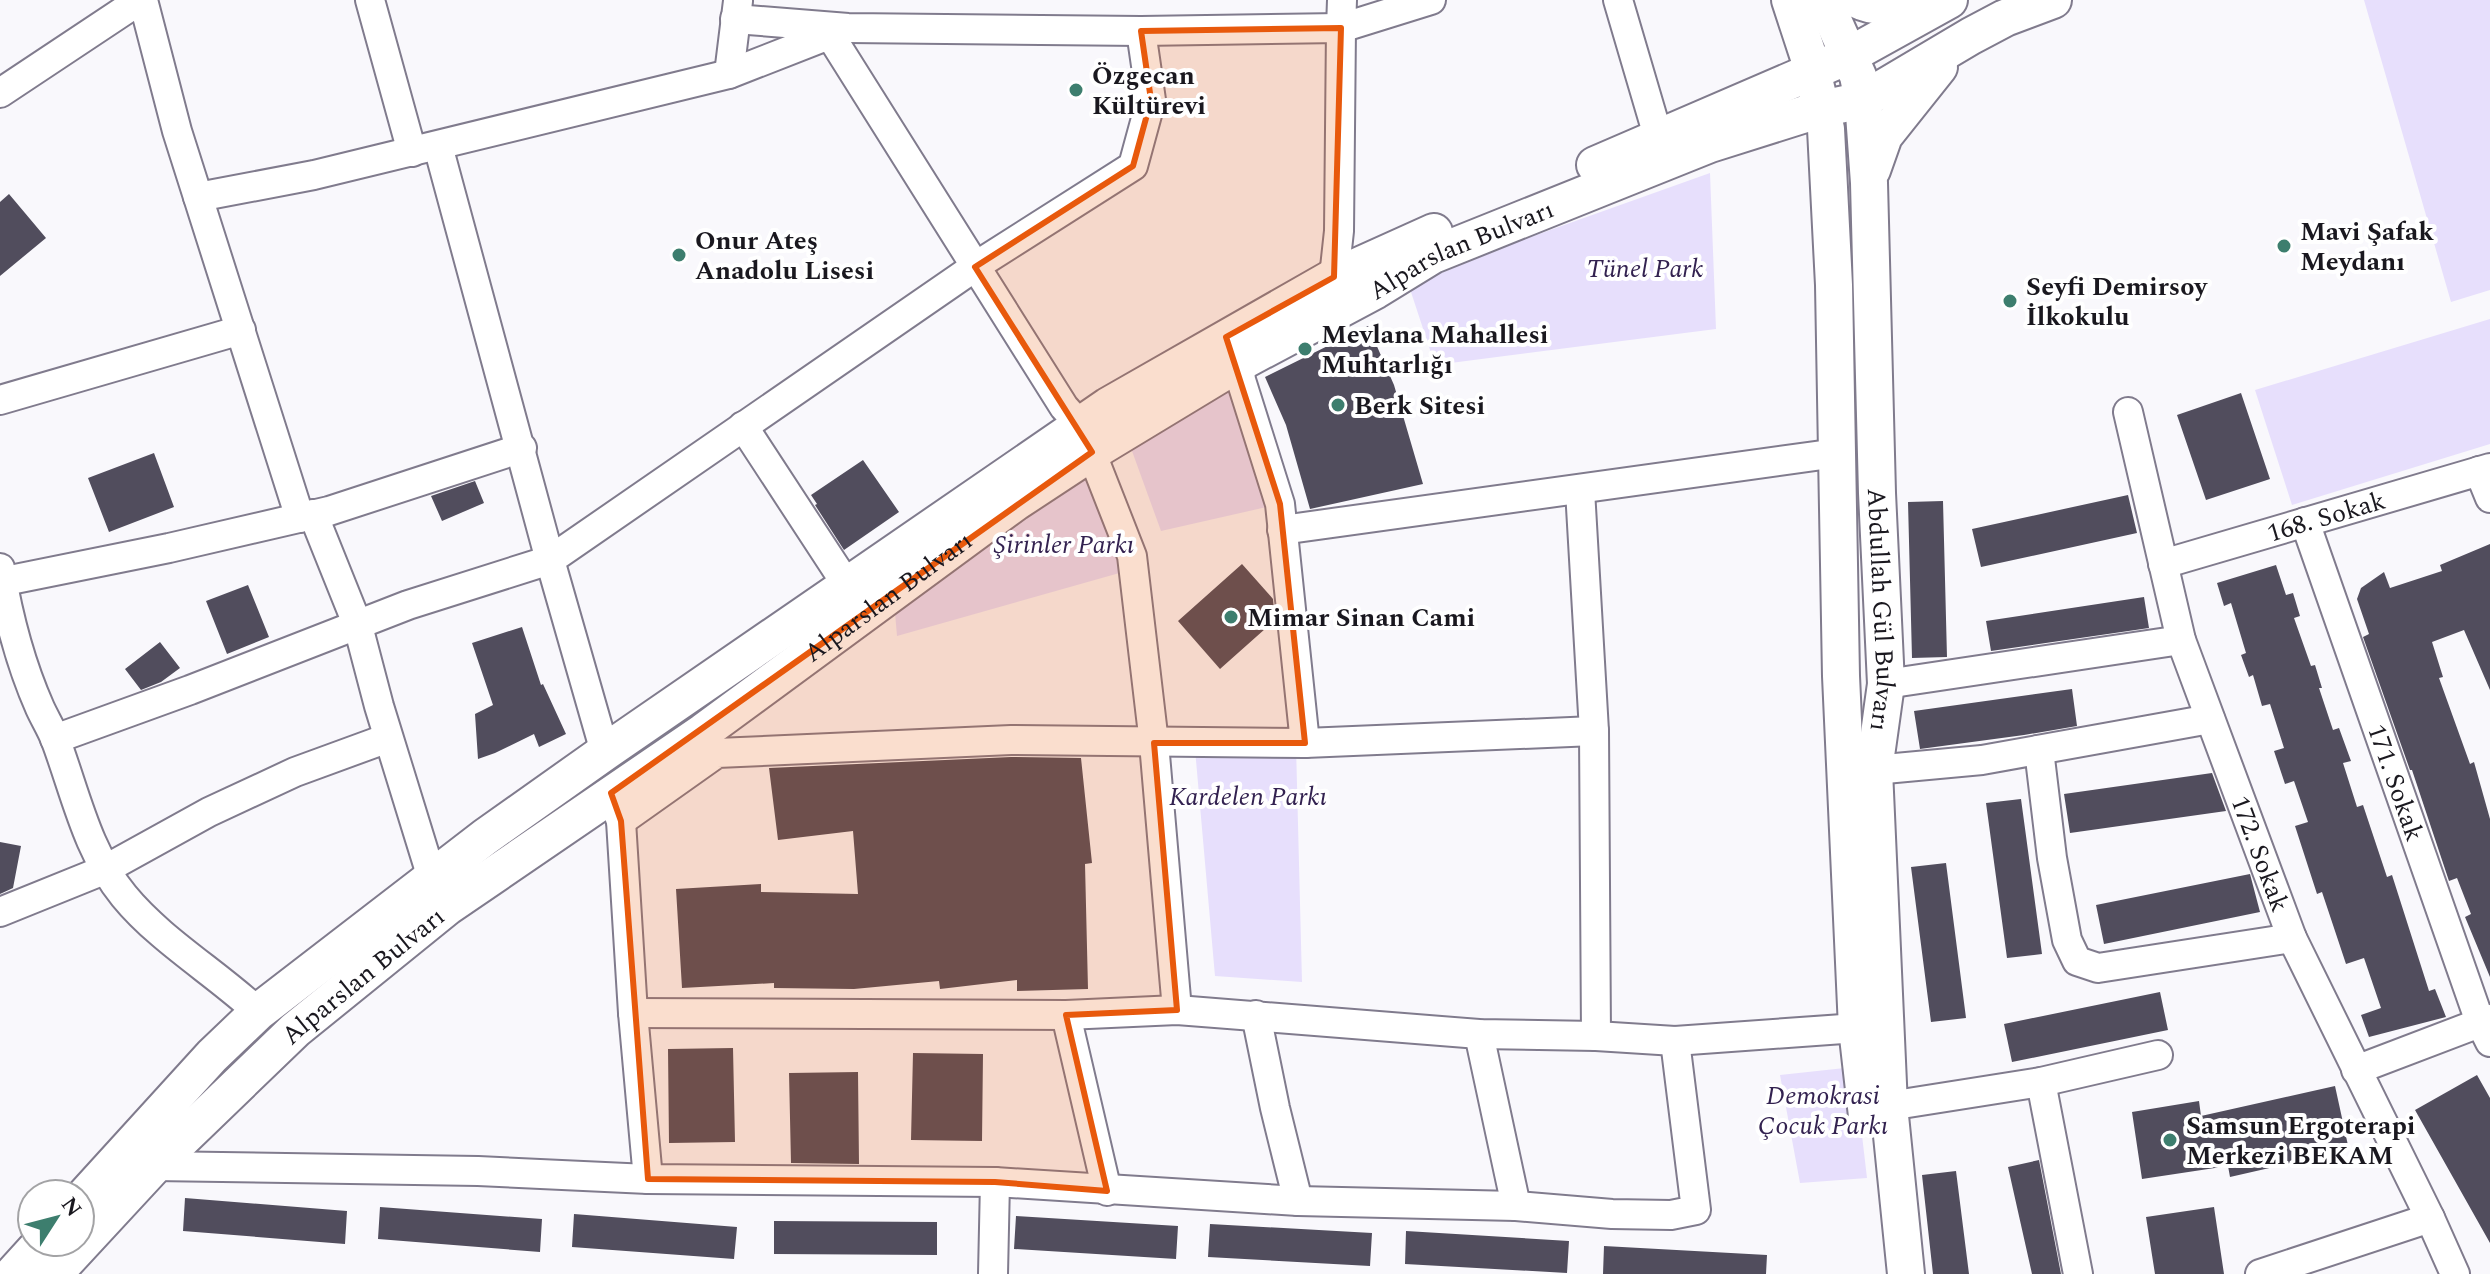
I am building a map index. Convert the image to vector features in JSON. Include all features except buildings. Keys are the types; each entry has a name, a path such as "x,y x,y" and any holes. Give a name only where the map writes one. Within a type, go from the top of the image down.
{"main road":[{"name":"Abdullah Gül Bulvarı","path":"1790,0 1826,129 1833,270 1841,676 1857,1028 1883,1274"},
{"name":"Abdullah Gül Bulvarı","path":"1824,0 1858,76 1863,100 1869,183 1877,493 1886,684 1874,770 1889,1106 1906,1274"},
{"path":"1858,0 1865,4 1881,5 1921,0"},
{"name":"Alparslan Bulvarı","path":"1232,350 1334,277 1848,56 1949,0"},
{"name":"Alparslan Bulvarı","path":"54,1274 154,1166 295,1030 447,907 616,807 710,742 1016,502 1086,439 1108,406 1376,290 1433,255 1710,144 1821,109 1863,100 2005,18 2053,0"},
{"path":"1869,183 1880,147 1896,118 1943,63 1971,36"},
{"name":"Alparslan Bulvarı","path":"96,1183 212,1056 258,1012 430,880 605,752 847,585 1086,439"},
{"path":"13,1274 28,1258"}],"street":[{"path":"0,93 141,0 177,131 241,330 307,516 358,626 430,880"},
{"path":"370,0 425,149 522,448 550,560 605,752"},
{"path":"729,74 736,10 839,31 1141,31 1341,14 1431,0"},
{"path":"1618,0 1658,136"},
{"path":"1334,277 1339,231 1341,14"},
{"path":"198,197 314,175 729,74 839,31"},
{"path":"839,31 975,267 1086,439 1132,556 1154,743 1177,1010"},
{"path":"55,739 408,605 550,560 975,267 1133,166 1151,100 1141,31"},
{"path":"0,400 241,330"},
{"path":"1232,350 1280,504 1305,743"},
{"name":"172. Sokak","path":"2128,412 2181,640 2292,938 2455,1274"},
{"path":"743,426 847,585"},
{"path":"258,1012 232,987 153,925 126,899 104,870 21,658 1,577 169,548 307,516 522,448"},
{"path":"1282,530 1837,453"},
{"path":"2485,470 2490,498"},
{"name":"168. Sokak","path":"2163,564 2485,470"},
{"path":"1580,490 1594,731 1596,1036"},
{"name":"171. Sokak","path":"2305,522 2487,1028"},
{"path":"1886,684 2181,640"},
{"path":"1874,770 1982,760 2210,719"},
{"path":"710,742 1011,740 1305,743 1594,731"},
{"path":"0,912 104,870 209,812 295,772 388,738"},
{"path":"2039,750 2064,926 2077,961 2098,968 2292,938"},
{"path":"616,807 648,1179"},
{"path":"633,1013 1066,1015 1177,1010 1479,1034 1675,1041 1857,1028"},
{"path":"1066,1015 1107,1191"},
{"path":"1256,1015 1298,1201"},
{"path":"2356,1070 2487,1028"},
{"path":"1479,1034 1516,1206"},
{"path":"154,1166 478,1171 648,1179 995,1182 1298,1201 1516,1206 1612,1214 1671,1215 1696,1210 1675,1041"},
{"path":"1889,1106 2041,1082 2158,1055"},
{"path":"2041,1082 2078,1274"},
{"path":"993,1274 995,1182"},
{"path":"2260,1274 2430,1218"}],"highlighted area":[{"path":"1341,28 1334,277 1226,337 1280,504 1305,743 1154,743 1177,1010 1066,1015 1107,1191 995,1182 648,1179 621,821 611,793 1092,452 975,267 1133,166 1151,100 1141,31"}],"green space":[{"path":"2364,0 2490,0 2490,290 2451,302"},
{"name":"Tünel Park","path":"1710,173 1716,329 1435,365 1409,286 1525,239"},
{"path":"2490,319 2490,444 2292,505 2255,390"},
{"path":"1241,380 1280,504 1161,531 1128,440"},
{"name":"Şirinler Parkı","path":"1089,477 1123,572 897,636 894,601"},
{"name":"Kardelen Parkı","path":"1296,745 1302,982 1215,976 1195,749"},
{"name":"Demokrasi Çocuk Parkı","path":"1854,1067 1867,1178 1800,1183 1780,1075"}],"place":[{"name":"Özgecan Kültürevi","path":"1076,90"},
{"name":"Mavi Şafak Meydanı","path":"2284,246"},
{"name":"Onur Ateş Anadolu Lisesi","path":"679,255"},
{"name":"Seyfi Demirsoy İlkokulu","path":"2010,301"},
{"name":"Mevlana Mahallesi Muhtarlığı","path":"1305,349"},
{"name":"Berk Sitesi","path":"1338,405"},
{"name":"Mimar Sinan Cami","path":"1231,617"},
{"name":"Samsun Ergoterapi Merkezi BEKAM","path":"2170,1140"}]}
